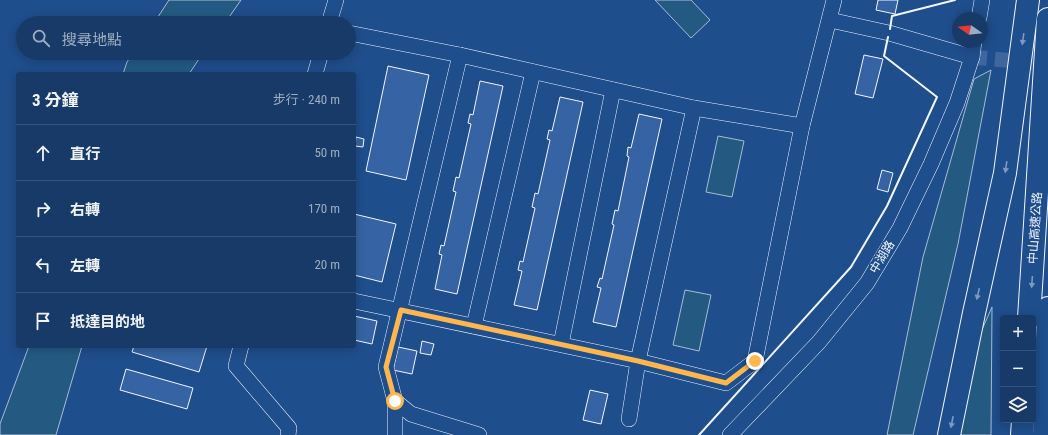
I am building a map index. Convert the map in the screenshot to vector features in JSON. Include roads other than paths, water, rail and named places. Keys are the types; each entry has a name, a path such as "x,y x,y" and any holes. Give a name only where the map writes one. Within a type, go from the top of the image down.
{"highway":[{"path":"949,435 1005,173 1028,0"},
{"name":"中山高速公路","path":"1029,315 1048,19"},
{"path":"1044,435 1048,308"},
{"path":"1022,435 1023,423"}],"street":[{"path":"331,16 336,0"},
{"path":"356,301 561,344 726,383 755,361 802,126 834,0"},
{"path":"980,12 982,0"},
{"path":"830,20 973,49"},
{"path":"356,34 460,55 694,108 802,126"},
{"name":"中湖路","path":"730,435 819,342 867,283 900,228 931,164 957,103 973,49"},
{"path":"395,435 395,401 386,367 401,310 460,55"},
{"path":"316,72 319,60"},
{"path":"474,326 533,72"},
{"path":"561,344 613,90"},
{"path":"629,419 638,361 694,108"},
{"path":"240,348 236,366 289,428 288,435"},
{"path":"395,401 411,414 479,435"}],"tunnel":[{"path":"972,57 1048,64"}]}
